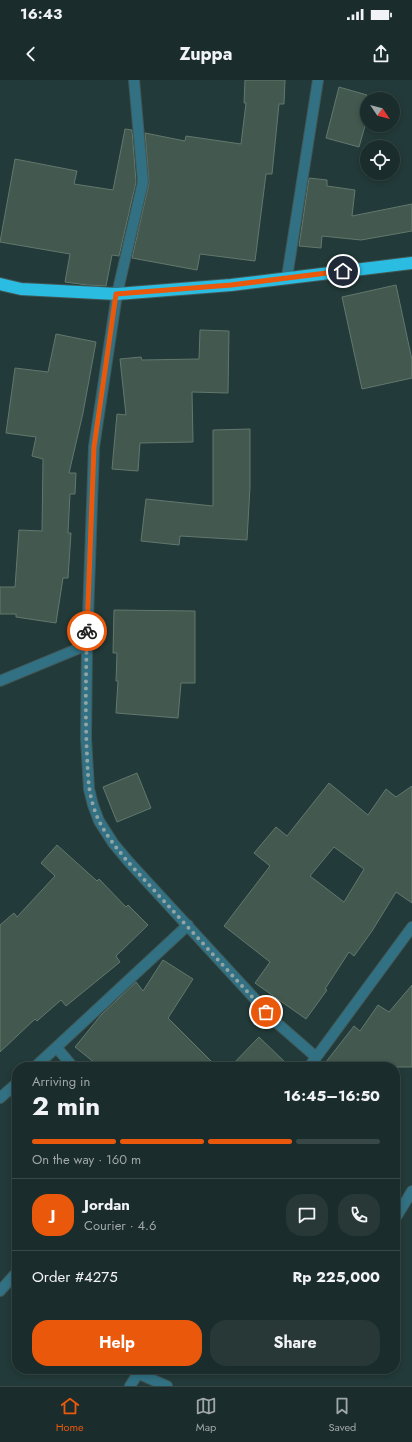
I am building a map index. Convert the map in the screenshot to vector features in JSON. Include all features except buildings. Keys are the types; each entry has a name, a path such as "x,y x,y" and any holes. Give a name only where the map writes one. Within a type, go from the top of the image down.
{"highway":[{"path":"0,284 21,289 116,294 231,285 412,263"}],"street":[{"path":"134,80 144,182 116,294 94,447 87,646 86,738 89,789 99,821 113,844 128,862 188,925 277,1023 316,1057"},
{"path":"287,277 318,80"},
{"path":"0,681 87,646"},
{"path":"41,1062 188,925"},
{"path":"312,1062 412,927"},
{"path":"57,1048 69,1062"},
{"path":"0,1098 12,1087"},
{"path":"400,1211 412,1191"},
{"path":"0,1291 12,1278"},
{"path":"130,1386 138,1374"},
{"path":"145,1374 167,1386"}],"way so far":[{"path":"87,631 86,738 89,789 99,821 113,844 128,862 188,925 266,1012"}],"route":[{"path":"87,631 94,447 116,294 231,285 343,271"}]}
